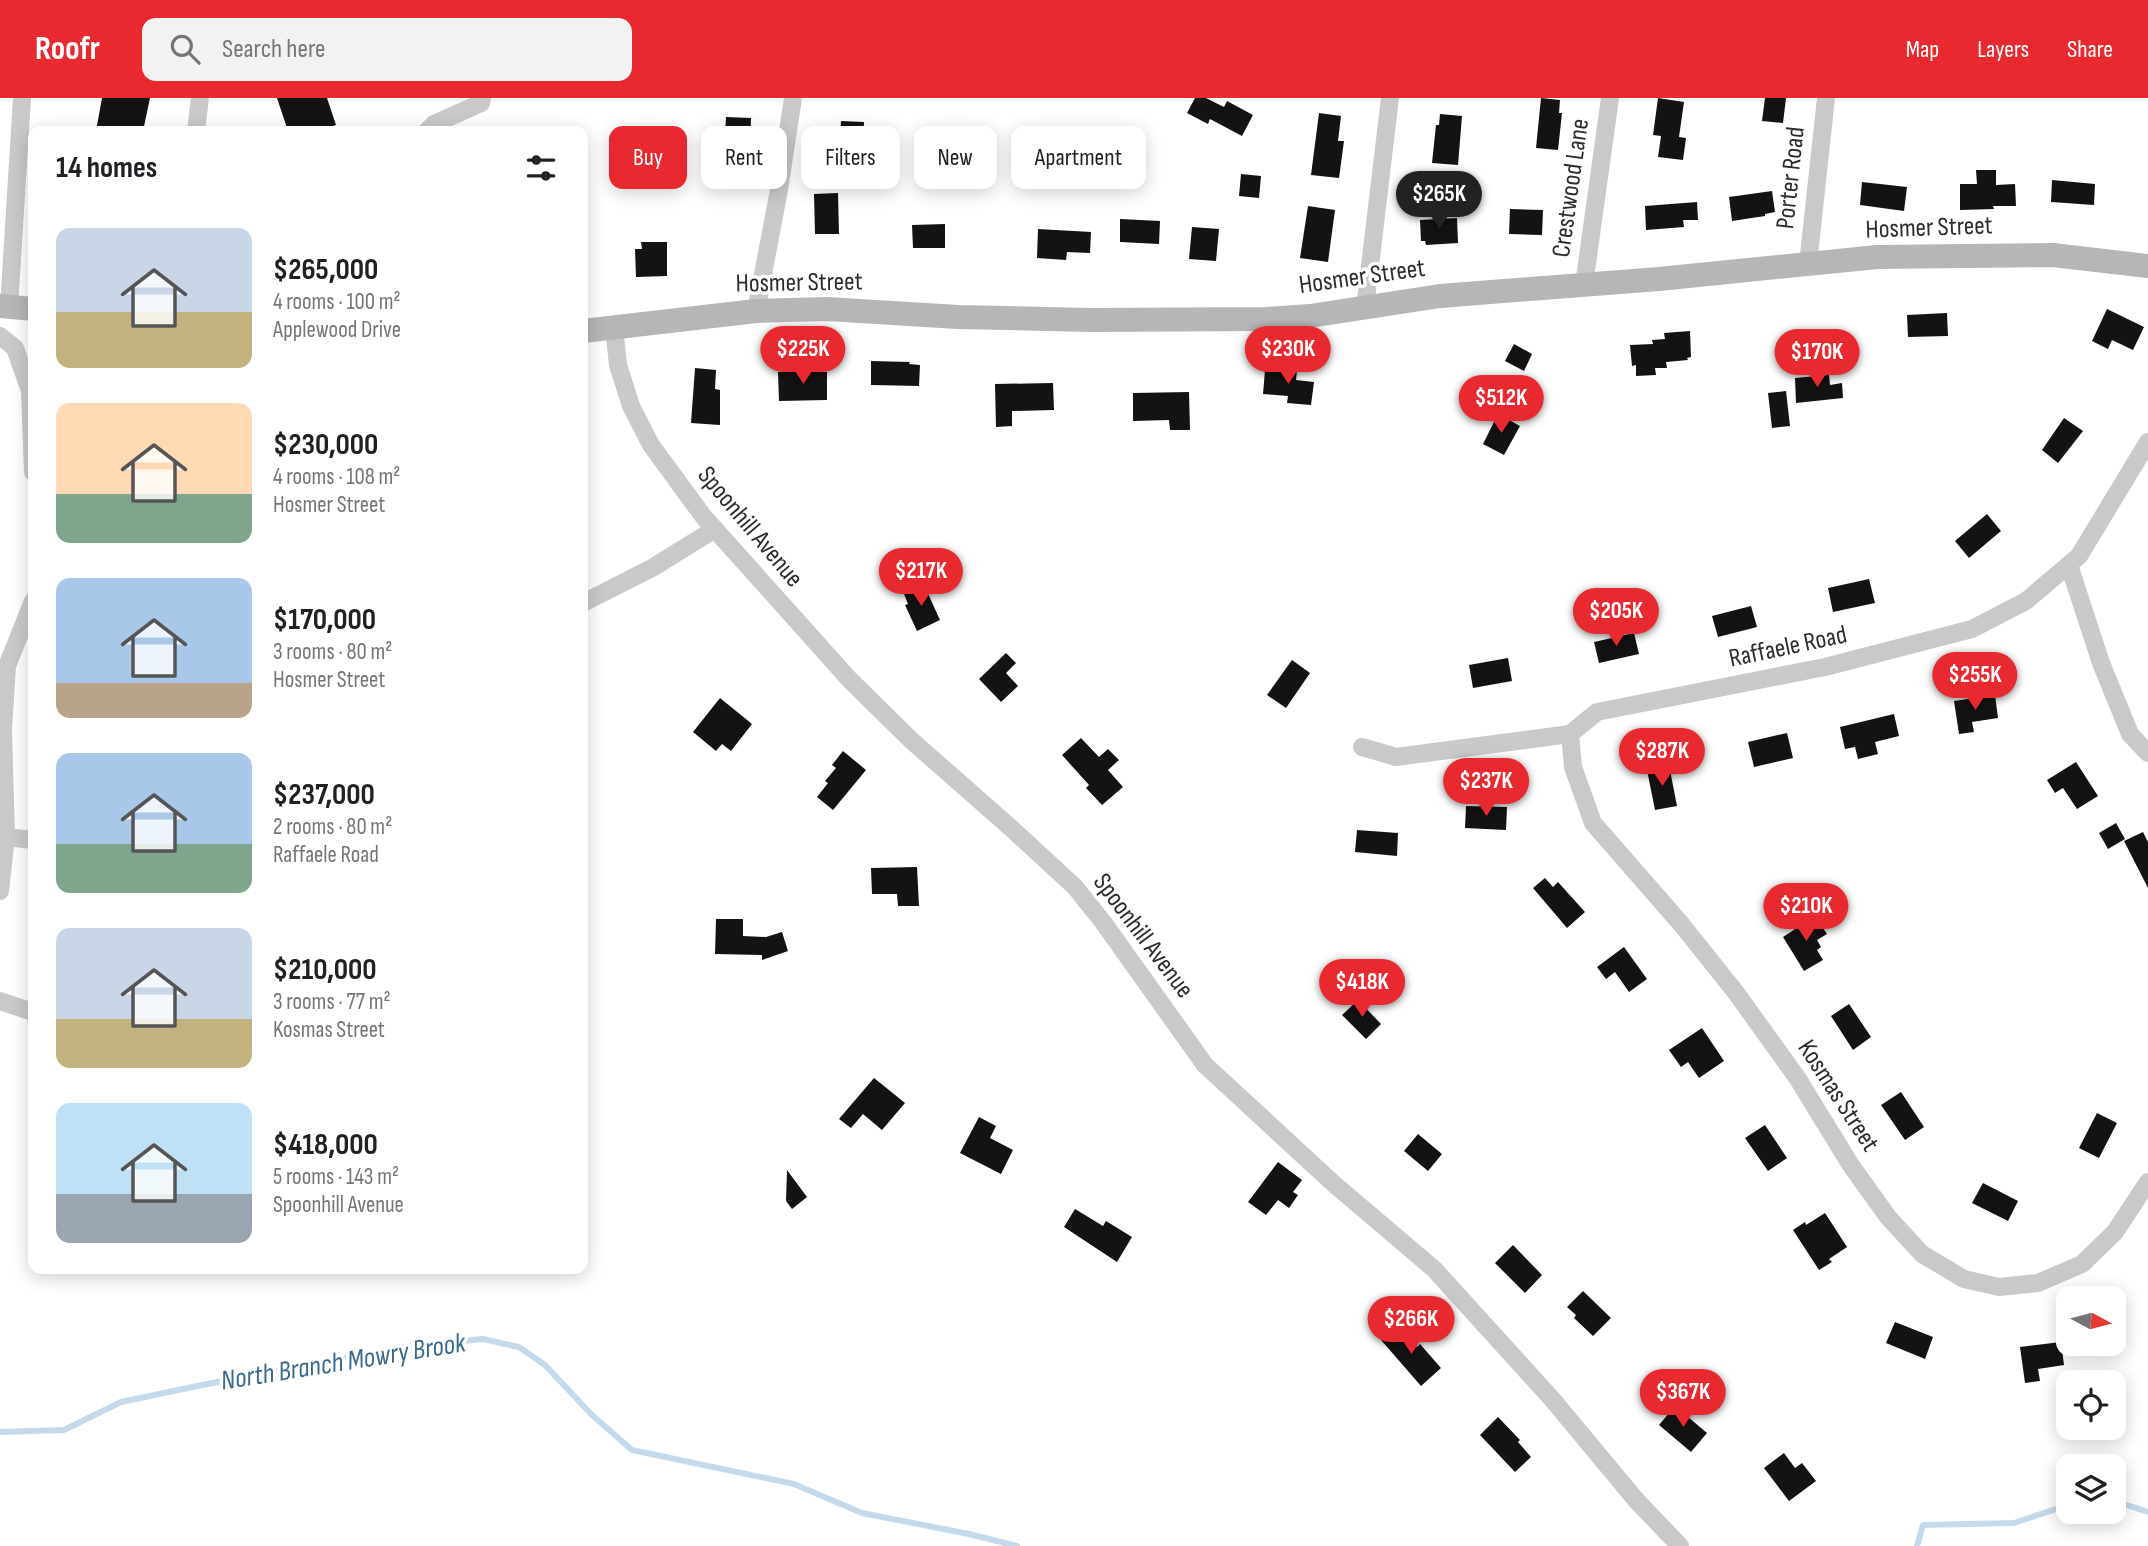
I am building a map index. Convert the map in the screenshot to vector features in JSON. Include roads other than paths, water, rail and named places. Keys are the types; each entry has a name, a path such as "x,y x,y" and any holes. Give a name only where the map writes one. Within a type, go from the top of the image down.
{"street":[{"path":"14,307 22,98"},
{"path":"197,126 200,98"},
{"path":"433,126 481,103 482,98"},
{"path":"756,311 793,98"},
{"path":"1365,308 1390,98"},
{"name":"Crestwood Lane","path":"1584,285 1611,98"},
{"name":"Porter Road","path":"1808,264 1826,98"},
{"name":"Hosmer Street","path":"588,330 756,311 827,309 958,317 1134,320 1288,317 1440,296 1910,256 2053,255 2148,266"},
{"name":"Spoonhill Avenue","path":"614,327 618,365 631,406 657,454 715,529 819,648 881,710 1075,887 1205,1065 1334,1184 1434,1269 1552,1399 1636,1500 1680,1546"},
{"path":"0,336 15,348 28,385"},
{"name":"Raffaele Road","path":"1570,734 1597,712 1825,667 1972,629 2026,601 2079,556 2148,442"},
{"path":"588,600 652,568 715,529"},
{"path":"2069,565 2101,663 2130,734 2148,753"},
{"path":"0,891 6,837 2,800 2,699 7,666 28,614"},
{"path":"1362,747 1396,757 1570,734"},
{"name":"Kosmas Street","path":"1570,734 1573,767 1593,823 1738,993 1798,1079 1858,1175 1888,1217 1922,1254 1964,1279 1999,1287 2038,1283 2082,1264 2115,1233 2148,1182"},
{"path":"6,837 28,839"},
{"path":"0,1000 28,1010"}],"waterway":[{"name":"North Branch Mowry Brook","path":"0,1432 64,1430 121,1402 410,1346 483,1339 519,1347 545,1365 592,1415 632,1450 794,1484 862,1513 1017,1546"},
{"name":"North Branch Mowry Brook","path":"2126,1505 2148,1512"},
{"name":"North Branch Mowry Brook","path":"1917,1546 1923,1525 2014,1523 2056,1509"}]}
